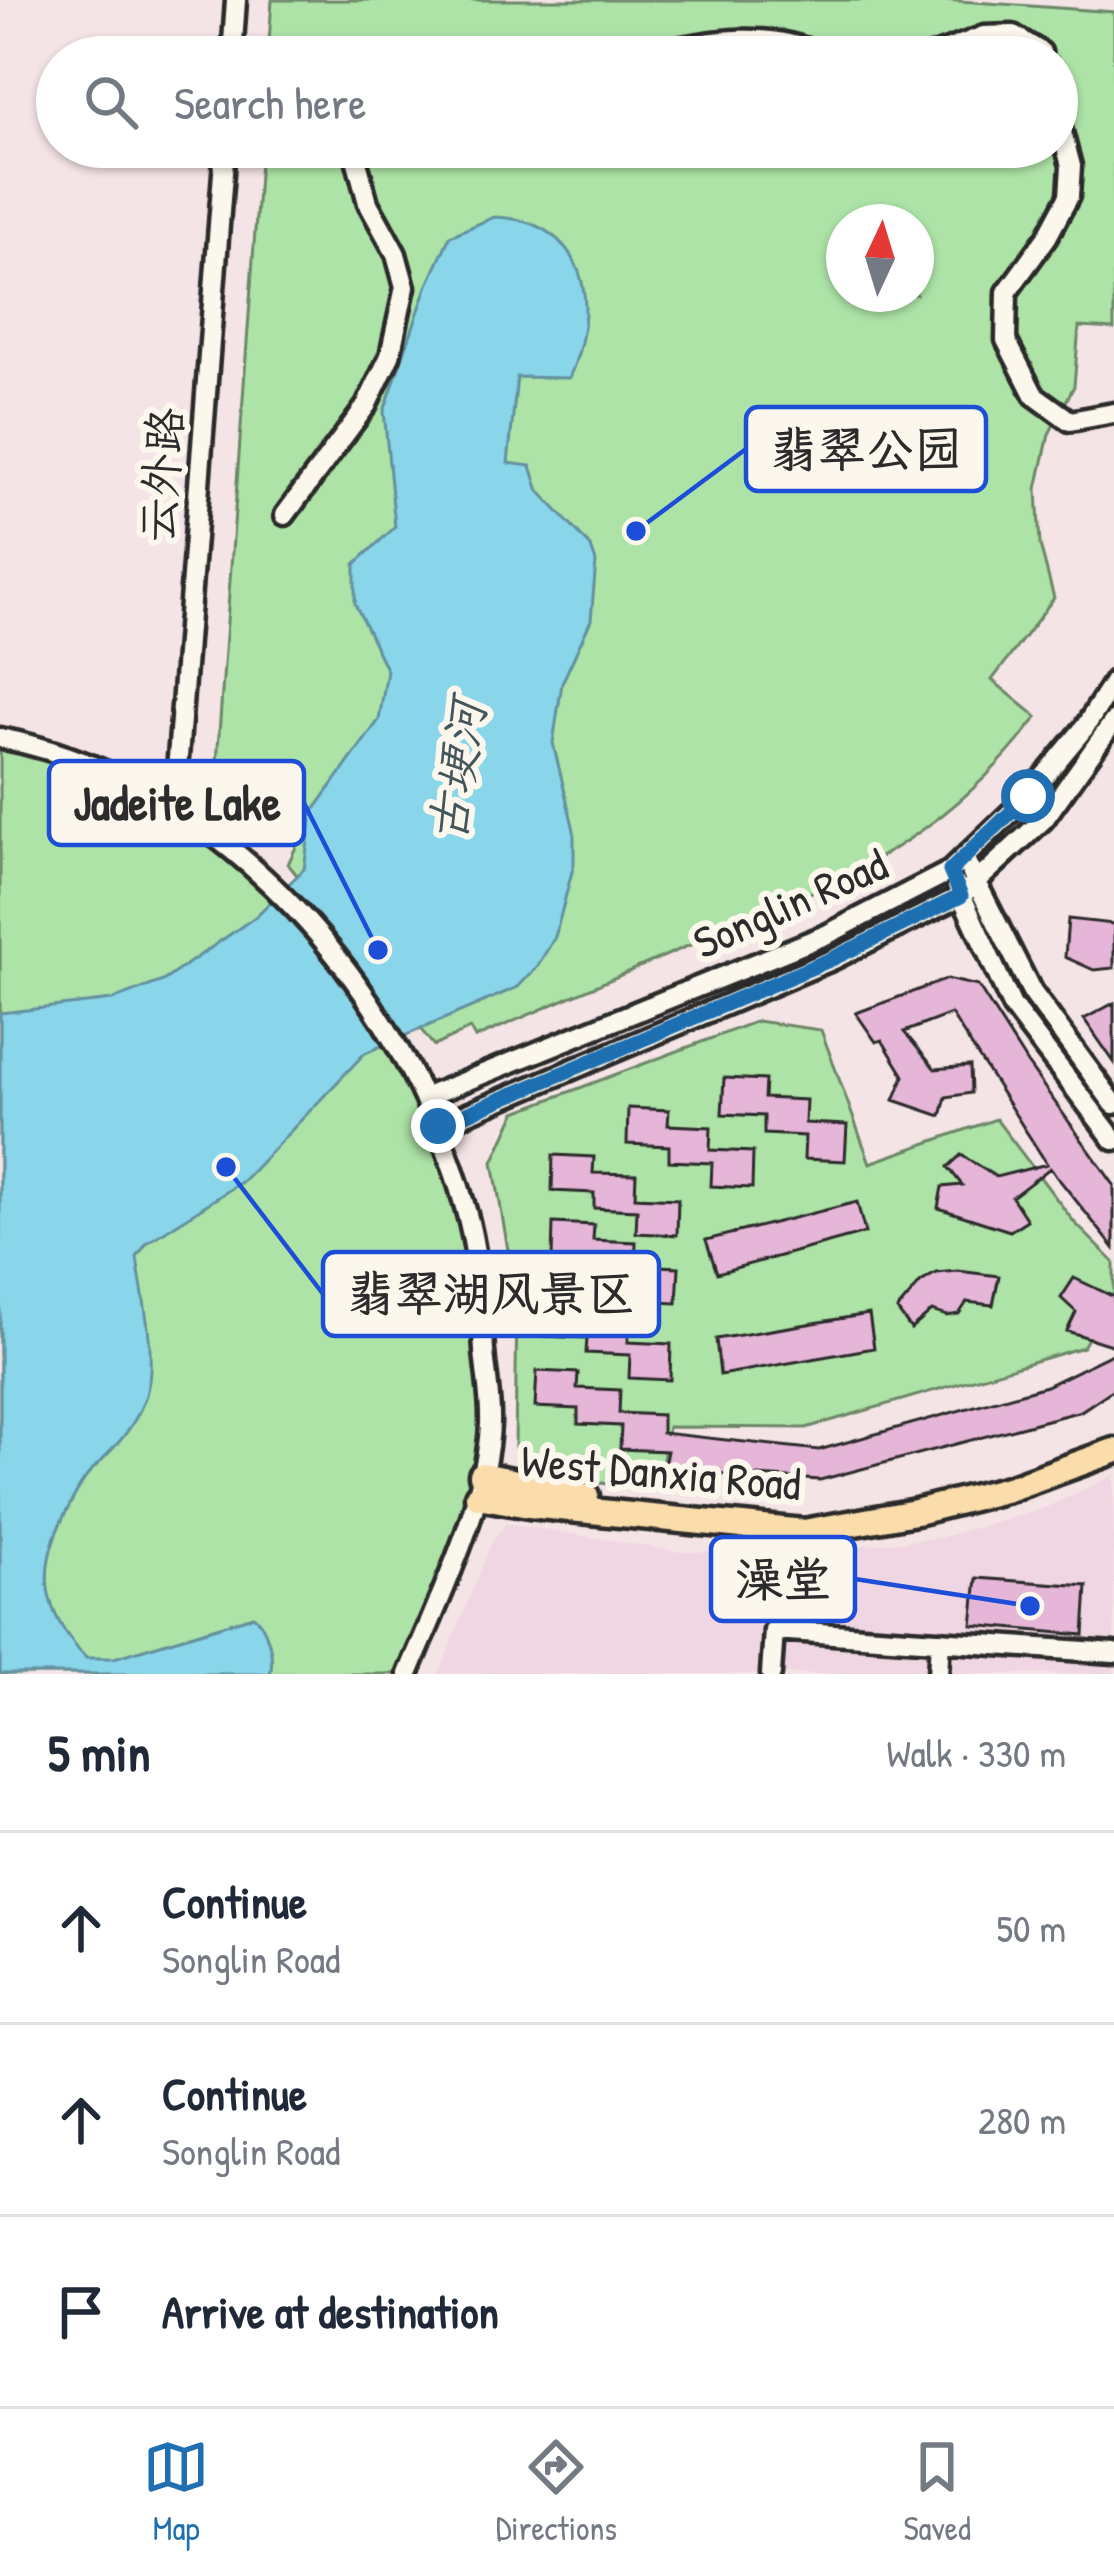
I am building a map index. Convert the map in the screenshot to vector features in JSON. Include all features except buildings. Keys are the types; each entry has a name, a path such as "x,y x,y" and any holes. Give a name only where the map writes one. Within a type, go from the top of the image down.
{"main road":[{"name":"West Danxia Road","path":"480,1485 794,1521 992,1483 1114,1435"},
{"name":"West Danxia Road","path":"480,1485 530,1504 804,1532 1008,1490 1114,1451"}],"street":[{"path":"233,36 236,0"},
{"path":"985,36 1016,36"},
{"name":"云外路","path":"175,809 223,168"},
{"path":"285,515 366,406 390,356 405,287 396,254 368,203 358,168"},
{"path":"1071,168 1070,196 1007,292 1006,340 1034,395 1070,421 1114,413"},
{"name":"Songlin Road","path":"426,1097 829,934 957,864 1028,796 1085,728 1114,682"},
{"name":"Songlin Road","path":"438,1126 834,958 969,890 1044,819 1114,721"},
{"path":"0,738 89,765 175,809 255,871 355,976 426,1097 466,1209 478,1264 490,1424 480,1485 408,1674"},
{"path":"957,864 1012,1006 1114,1141"},
{"path":"969,890 1032,992 1114,1104"},
{"path":"771,1674 774,1630 1114,1653"},
{"path":"938,1674 940,1641"},
{"path":"1113,1674 1114,1664"}],"shaded area":[{"path":"1114,1475 1114,1674 439,1674 492,1542 506,1523 681,1552 810,1550 939,1538 1047,1507"}],"green space":[{"path":"272,0 945,0 1114,12 1114,329 1079,327 1074,386 1049,434 1037,489 1040,545 1054,598 992,680 1037,717 965,796 927,827 845,876 475,1038 470,1029 434,1046 288,864 296,847 294,836 222,775 217,762 259,168 1078,168 1078,36 269,36"},
{"path":"0,738 117,777 255,871 355,977 466,1209 490,1424 482,1475 408,1674 0,1674"},
{"path":"757,1021 821,1030 870,1163 996,1119 1074,1222 1114,1262 1114,1293 1083,1347 806,1428 668,1427 659,1487 581,1480 544,1469 515,1448 517,1303 493,1162 516,1112"}],"water":[{"name":"古埂河","path":"494,217 525,222 550,233 579,271 584,296 579,350 569,378 517,377 508,463 531,466 539,491 591,547 596,562 591,620 562,683 553,743 574,830 574,864 555,937 518,987 365,1053 243,1181 147,1243 137,1257 150,1344 146,1395 130,1427 80,1485 55,1536 47,1573 53,1608 86,1658 114,1658 253,1616 269,1642 270,1674 0,1674 0,1013 112,1000 163,981 255,917 304,869 312,813 379,720 387,671 355,604 355,564 395,527 384,411 450,236"}],"place":[{"name":"翡翠公园","path":"636,531"},
{"name":"Jadeite Lake","path":"378,950"},
{"name":"翡翠湖风景区","path":"226,1167"},
{"name":"澡堂","path":"1030,1606"}],"route":[{"path":"438,1126 834,958 961,896 950,871 1028,796"}]}
